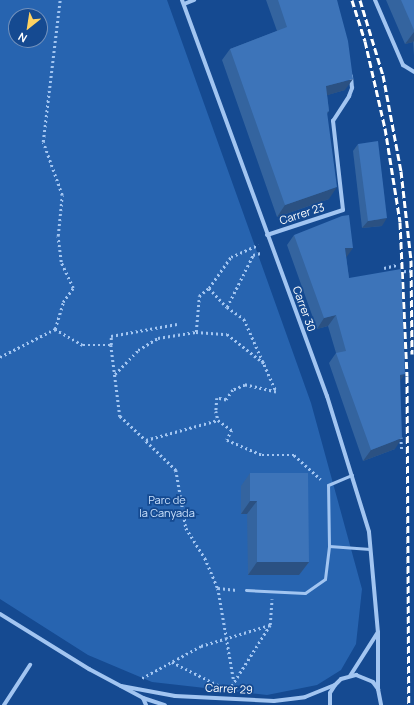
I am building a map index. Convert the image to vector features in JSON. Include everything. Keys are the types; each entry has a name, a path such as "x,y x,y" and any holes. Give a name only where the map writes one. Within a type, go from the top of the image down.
{"street":[{"path":"183,2 194,0"},
{"path":"375,0 403,65 414,72"},
{"name":"Carrer 30","path":"183,2 327,396 369,532 378,632 378,689 381,705"},
{"name":"Carrer 23","path":"267,235 343,210 333,121 352,88 350,67"},
{"name":"Carrer 29","path":"0,614 89,669 143,698 165,705"},
{"path":"378,632 350,676 365,677 378,689"},
{"path":"4,705 30,665"},
{"name":"Carrer 29","path":"121,686 175,696 225,697 274,701 305,697 335,685 350,676"},
{"path":"330,705 330,693 335,685"},
{"path":"143,698 146,705"}],"lane":[{"path":"246,590 273,593 305,592 325,579 329,546 328,485 352,475"},
{"path":"329,546 370,549"}],"path":[{"path":"0,357 55,329 63,302 73,288 60,255 58,236 62,195 43,142 60,0"},
{"path":"196,332 199,296 209,288 231,257 258,245"},
{"path":"227,307 253,255 261,253"},
{"path":"384,268 397,265"},
{"path":"395,272 414,270"},
{"path":"209,288 227,307 244,319 276,392 245,385 233,390 226,400 218,398 216,411 218,420 232,430 227,440 262,455 294,455 322,480"},
{"path":"177,324 111,336 120,416 176,470 186,528 205,558 218,588 234,682"},
{"path":"55,329 83,345 111,345"},
{"path":"115,374 138,350 158,338 196,332 227,334 265,364"},
{"path":"146,440 218,420"},
{"path":"401,434 402,450"},
{"path":"218,588 246,590"},
{"path":"231,686 270,625 273,593"},
{"path":"142,678 201,646 226,637 270,625"},
{"path":"172,662 222,688 225,697"}],"green space":[{"name":"Parc de la Canyada","path":"0,0 167,0 311,403 362,589 356,644 341,670 317,685 267,695 152,682 88,655 0,599"}],"building":[{"path":"278,0 337,0 348,41 353,79 326,86 329,111 327,112 337,187 285,205 230,49 287,27"},
{"path":"401,0 414,0 414,30"},
{"path":"378,141 387,218 368,221 358,144"},
{"path":"349,215 353,248 345,248 349,278 401,269 405,374 400,375 402,438 371,450 336,353 346,351 336,315 324,318 294,235 342,216"},
{"path":"250,473 308,473 309,562 257,562 257,501 250,501"}],"railway":[{"path":"352,0 365,41 385,128 400,222 407,376 409,705"},
{"path":"360,0 383,75 401,171 411,260 412,354"}]}
